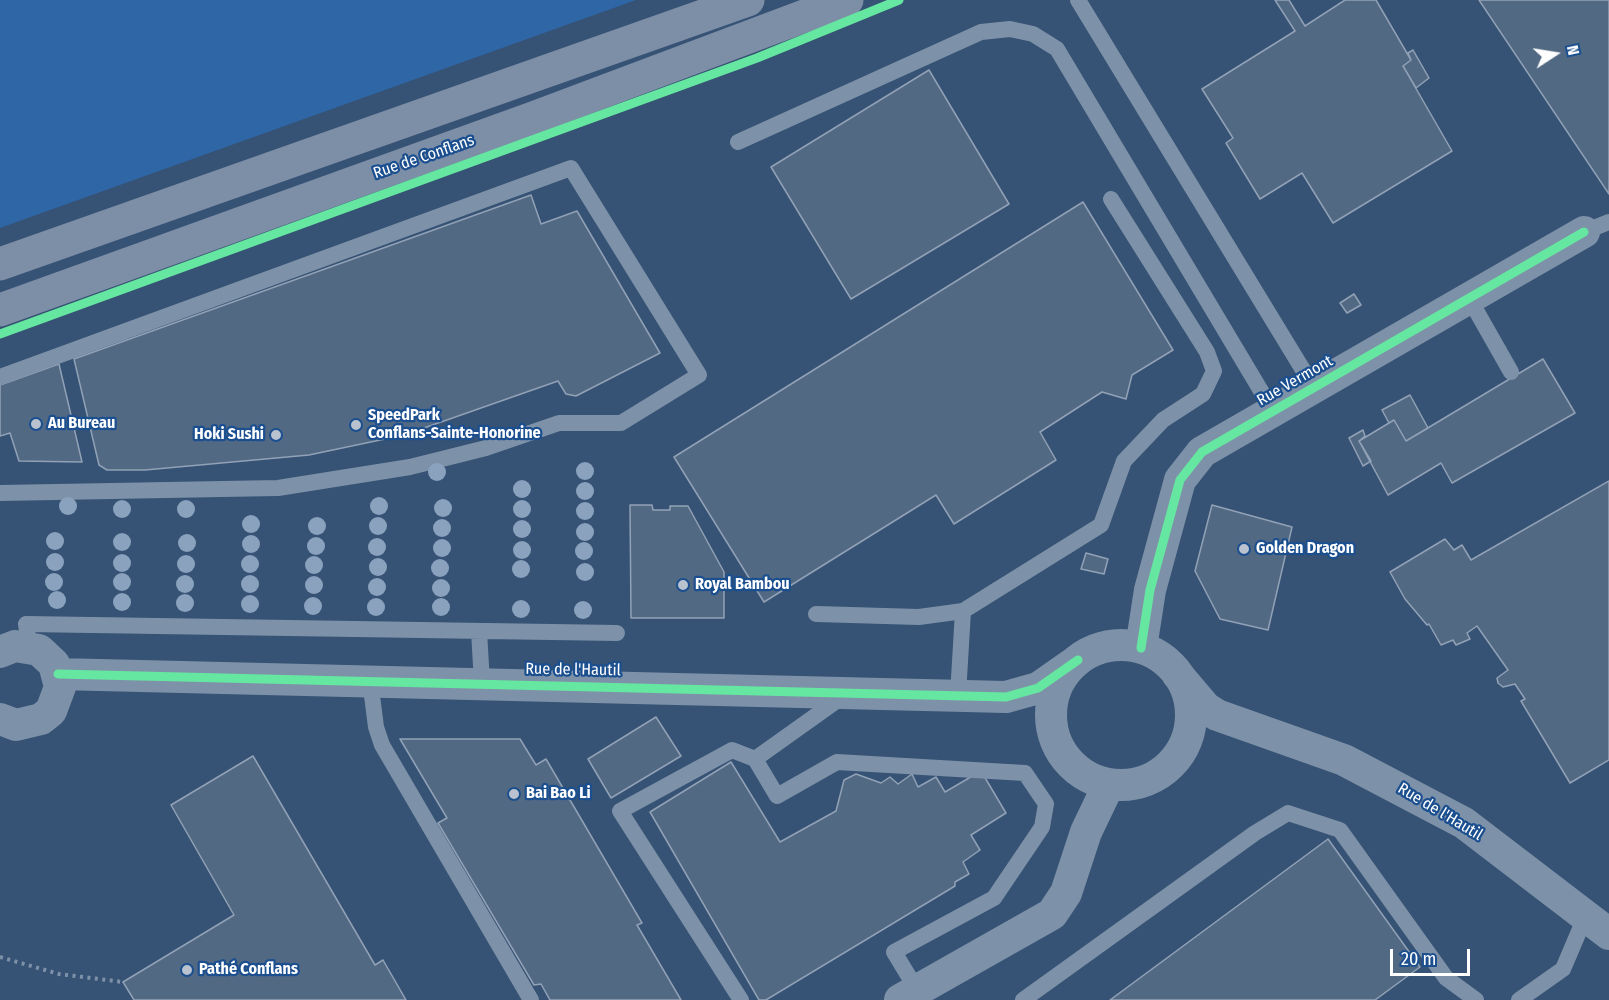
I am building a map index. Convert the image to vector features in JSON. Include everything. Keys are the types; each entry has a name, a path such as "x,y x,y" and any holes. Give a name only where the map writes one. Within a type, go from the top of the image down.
{"main road":[{"path":"0,264 748,0"},
{"name":"Rue de Conflans","path":"0,310 566,106 847,0"}],"street":[{"name":"Rue Vermont","path":"1141,648 1150,590 1180,480 1202,452 1597,227"},
{"path":"0,719 16,725 41,719 51,711 60,687 58,674 48,656 18,641"},
{"path":"1119,645 1141,648 1161,658 1178,675 1188,695 1191,718 1186,741 1173,761 1155,777 1132,784 1108,784 1093,780 1066,759 1055,740 1051,718 1053,696 1062,676 1077,660 1097,649 1119,645"},
{"name":"Rue de l'Hautil","path":"58,674 850,691 1006,697 1038,688 1077,660"},
{"name":"Rue de l'Hautil","path":"1178,675 1206,708 1249,728 1354,765 1464,823 1598,924"},
{"name":"Rue de l'Hautil","path":"958,695 1007,704 1028,714 1043,728 1066,759"},
{"name":"Rue de l'Hautil","path":"1182,748 1210,729 1235,726 1249,728"},
{"path":"909,995 1052,914 1066,893 1086,832 1108,784"}],"lane":[{"path":"1078,0 1314,387"},
{"path":"738,142 981,32 1010,29 1033,34 1057,49 1272,411"},
{"path":"0,377 571,168 699,375 621,423 559,423 486,448 410,467 278,488 0,493"},
{"path":"816,614 919,617 963,610 1101,525 1124,461 1163,420 1203,394 1214,371 1207,352 1111,199"},
{"path":"1469,298 1511,372"},
{"path":"958,695 963,610"},
{"path":"18,641 479,631 617,633"},
{"path":"479,631 482,683"},
{"path":"370,681 376,727 382,745 531,1000"},
{"path":"755,759 850,691"},
{"path":"741,1000 620,811 732,750 755,759 777,796 837,762 1025,773 1046,804 1042,827 994,898 894,952 909,995"},
{"path":"1023,1000 1255,833 1288,813 1340,830 1446,978 1476,1000"},
{"path":"1519,1000 1563,969 1598,924"}],"path":[{"path":"0,957 59,974 123,982"}],"shaded area":[{"path":"0,0 636,0 0,228"}],"building":[{"path":"1275,0 1289,0 1305,26 1345,0 1376,0 1411,60 1403,66 1452,151 1333,223 1302,173 1260,199 1226,143 1233,138 1202,89 1295,31"},
{"path":"1479,0 1609,0 1609,194"},
{"path":"1413,50 1429,78 1416,88 1403,66 1411,60 1408,53"},
{"path":"929,70 1009,204 851,299 771,167"},
{"path":"531,195 541,224 577,211 660,353 576,396 566,394 558,381 404,435 309,455 145,470 107,470 99,465 74,359"},
{"path":"1083,202 1173,350 1132,375 1126,399 1102,392 1040,432 1056,460 954,524 936,495 764,602 674,457"},
{"path":"1354,294 1361,305 1347,313 1340,303"},
{"path":"1543,359 1575,413 1452,483 1441,463 1388,495 1359,441 1394,420 1406,441"},
{"path":"59,364 82,462 19,461 10,433 0,436 0,385"},
{"path":"1410,395 1428,428 1406,441 1394,420 1389,423 1382,410"},
{"path":"1363,430 1365,436 1359,441 1371,461 1363,466 1349,438"},
{"path":"1609,481 1609,760 1570,783 1521,701 1525,699 1515,684 1503,687 1498,683 1497,678 1508,670 1477,626 1467,633 1470,639 1456,645 1453,640 1441,645 1429,624 1427,625 1405,599 1390,572 1445,539 1454,550 1462,545 1471,560"},
{"path":"630,505 652,505 653,510 670,510 670,506 688,506 724,572 724,618 631,618"},
{"name":"Golden Dragon","path":"1212,505 1292,527 1268,630 1220,619 1195,571"},
{"path":"1086,553 1108,559 1104,574 1081,569"},
{"path":"656,717 681,756 611,798 588,759"},
{"path":"400,739 520,739 536,765 546,759 642,923 637,925 681,1000 550,1000 541,984 534,985 438,823 447,818"},
{"path":"253,756 375,965 383,960 406,1000 134,1000 123,982 234,915 171,805"},
{"path":"731,762 780,842 836,811 844,780 856,774 881,783 890,777 898,784 912,774 918,787 936,777 945,792 981,771 1006,813 971,835 980,850 963,862 969,874 955,882 955,886 766,1000 759,1000 650,812"},
{"path":"1328,839 1420,967 1375,1000 1110,1000"}],"cycle path":[{"path":"0,334 757,58 899,0"},
{"path":"1141,648 1150,590 1180,480 1202,452 1584,232"},
{"path":"58,674 1006,697 1038,688 1078,660"}],"place":[{"name":"Au Bureau","path":"36,424"},
{"name":"SpeedPark Conflans-Sainte-Honorine","path":"356,425"},
{"name":"Hoki Sushi","path":"276,435"},
{"name":"Golden Dragon","path":"1244,549"},
{"name":"Royal Bambou","path":"683,585"},
{"name":"Bai Bao Li","path":"514,794"},
{"name":"Pathé Conflans","path":"187,970"}]}
